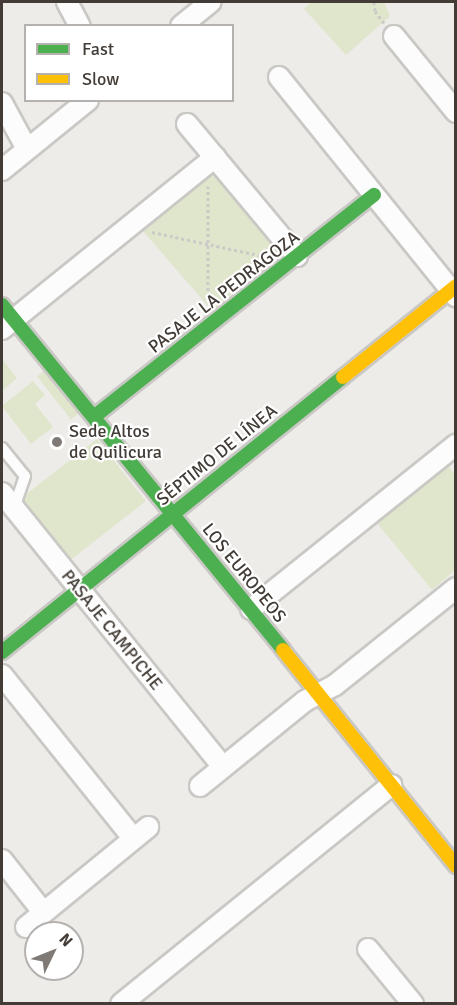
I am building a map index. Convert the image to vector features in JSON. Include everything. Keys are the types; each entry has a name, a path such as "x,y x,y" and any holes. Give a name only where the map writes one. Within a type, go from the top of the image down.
{"street":[{"path":"67,2 79,24"},
{"path":"183,24 202,5"},
{"path":"394,36 456,112"},
{"path":"279,77 454,291"},
{"path":"2,170 86,102"},
{"path":"2,103 27,149"},
{"path":"187,124 212,160 293,259"},
{"path":"6,317 136,221 212,160"},
{"name":"PASAJE LA PEDRAGOZA","path":"95,416 374,195"},
{"name":"SÉPTIMO DE LÍNEA","path":"2,652 454,291"},
{"name":"LOS EUROPEOS","path":"6,317 95,416 456,866"},
{"path":"251,609 454,451"},
{"name":"PASAJE CAMPICHE","path":"8,501 223,767"},
{"path":"200,786 305,701 335,686 456,588"},
{"path":"2,675 141,832 33,921"},
{"path":"121,1004 391,785"},
{"path":"2,860 43,912"},
{"path":"368,949 413,1004"}],"lane":[{"path":"2,448 25,476 8,501"}],"path":[{"path":"374,2 375,10 394,36"},
{"path":"208,327 208,245 212,160"},
{"path":"136,221 149,232 208,245 293,259"}],"green space":[{"path":"311,2 384,2 390,16 346,55 304,9"},
{"path":"213,170 283,250 212,311 143,231"},
{"path":"2,359 17,378 2,391"},
{"path":"45,370 79,413 71,419 37,376"},
{"path":"33,381 45,395 35,404 53,427 31,444 2,406"},
{"path":"97,439 146,501 68,562 19,500"},
{"path":"448,465 455,475 455,570 432,590 377,523"}],"traffic: fast":[{"path":"95,416 374,195"},
{"path":"2,305 283,650"},
{"path":"2,652 343,377"}],"traffic: slow":[{"path":"343,377 456,286"},
{"path":"283,650 456,866"}],"place":[{"name":"Sede Altos de Quilicura","path":"57,442"}]}
